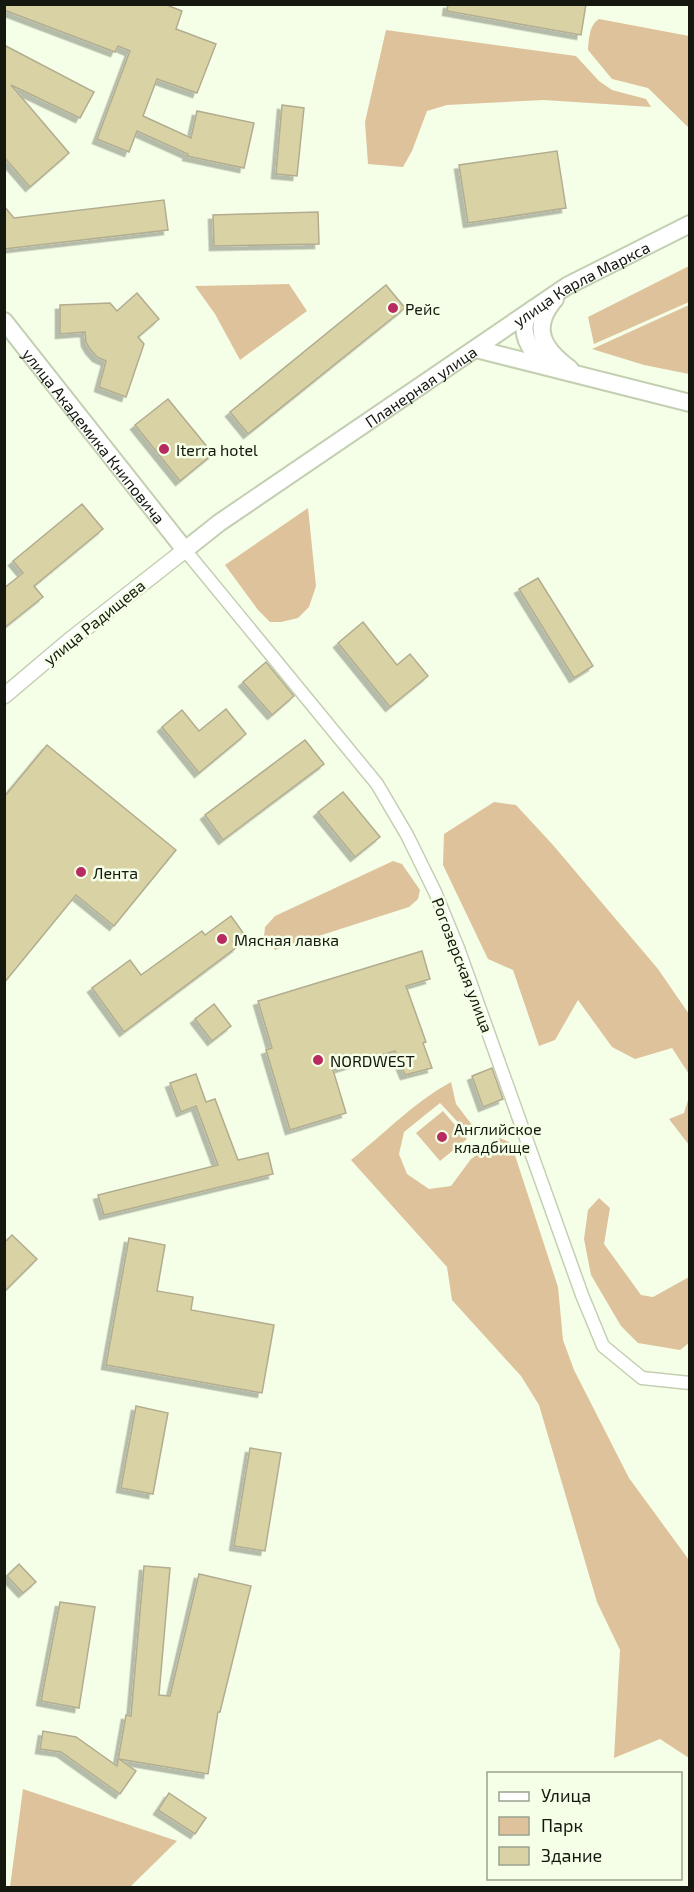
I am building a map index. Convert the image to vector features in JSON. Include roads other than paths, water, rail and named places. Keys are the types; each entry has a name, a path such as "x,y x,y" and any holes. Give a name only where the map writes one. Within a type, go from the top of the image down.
{"main road":[{"name":"улица Карла Маркса","path":"476,349 567,286 690,224"},
{"path":"567,286 543,315 541,327 542,337 549,351 575,373"},
{"path":"532,310 525,322 526,338 538,358 555,368"},
{"name":"улица Академика Книповича","path":"4,321 185,550"},
{"name":"Планерная улица","path":"185,550 219,523 476,349 690,403"}],"street":[{"name":"улица Радищева","path":"4,696 69,641 185,550"},
{"name":"Рогозерская улица","path":"185,550 364,767 397,815 435,892 458,948 582,1295 603,1346 642,1378 690,1383"}],"place":[{"name":"Рейс","path":"393,308"},
{"name":"Iterra hotel","path":"164,449"},
{"name":"Лента","path":"81,872"},
{"name":"Мясная лавка","path":"222,939"},
{"name":"NORDWEST","path":"318,1060"},
{"name":"Английское кладбище","path":"442,1137"}]}
